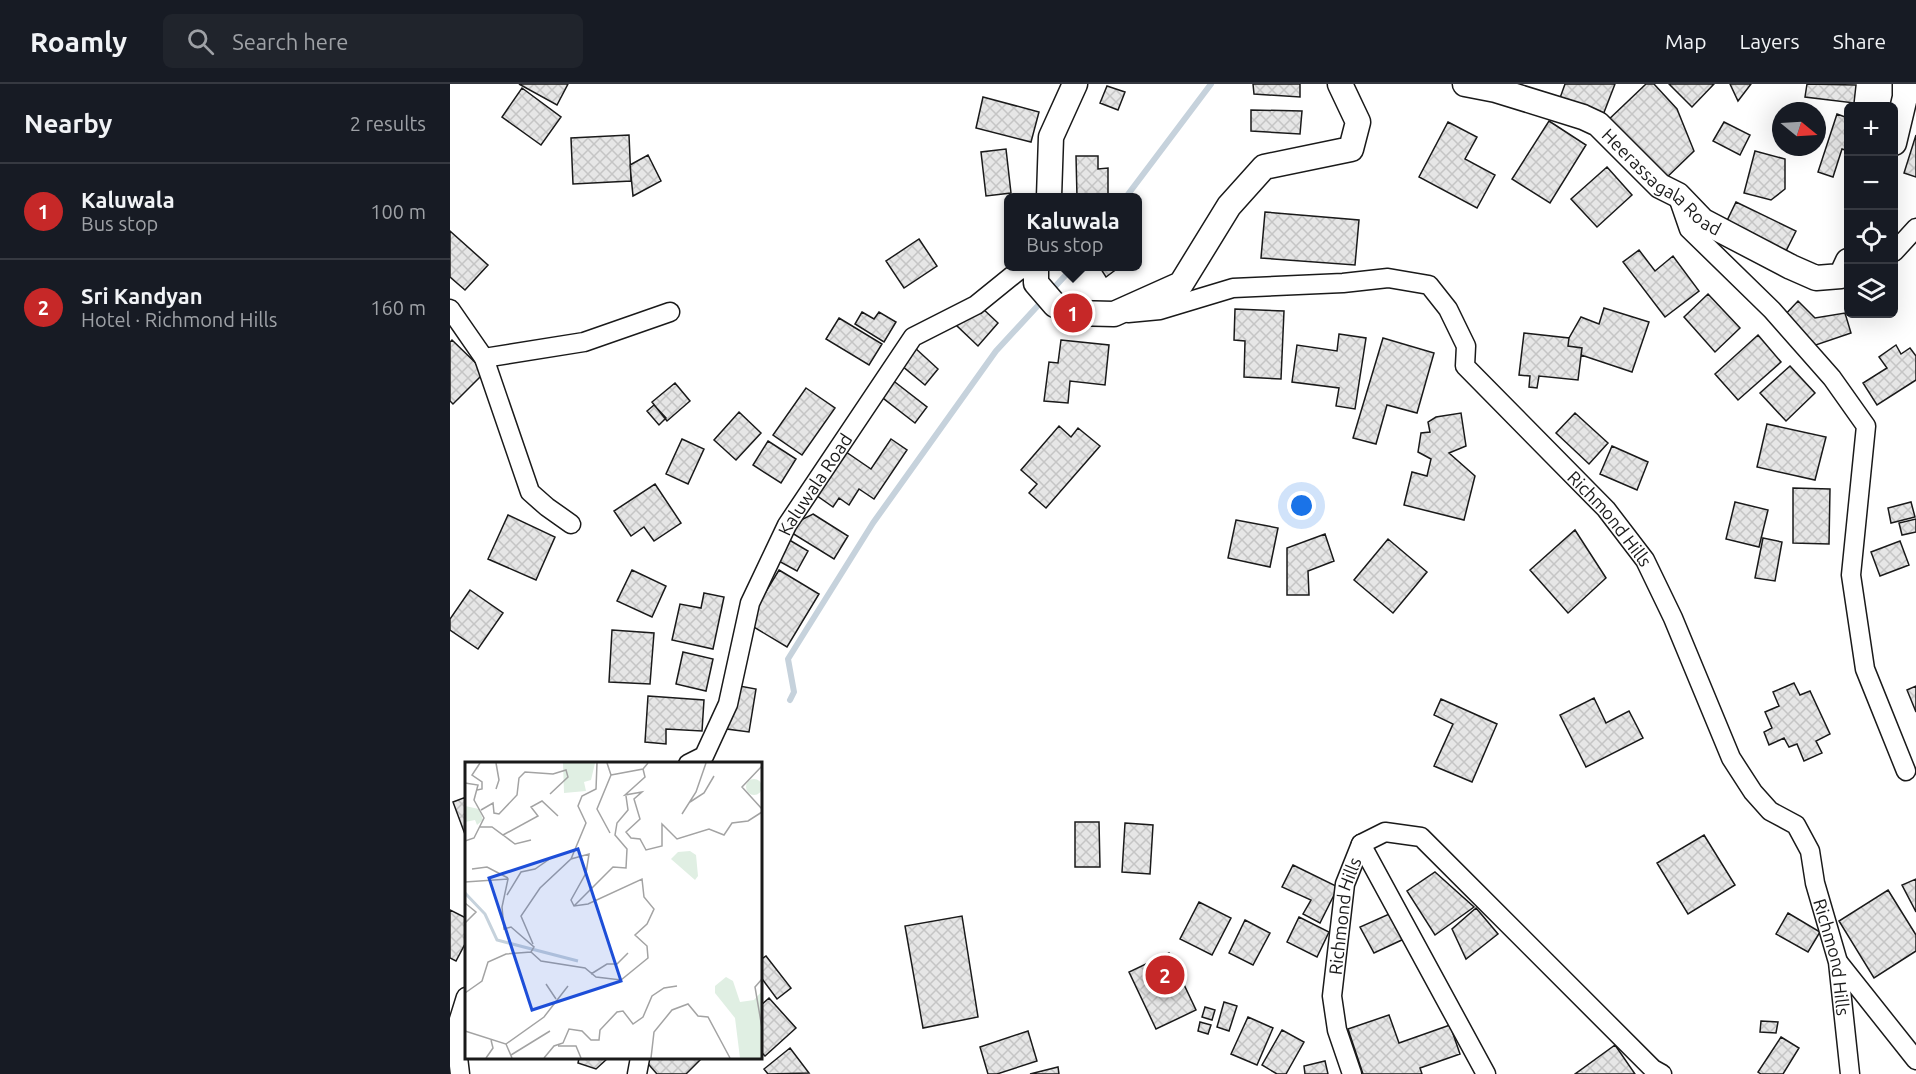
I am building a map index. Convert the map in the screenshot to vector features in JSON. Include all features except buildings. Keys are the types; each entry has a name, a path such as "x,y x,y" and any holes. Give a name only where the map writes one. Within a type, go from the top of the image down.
{"street":[{"path":"1049,193 1052,137 1075,84"},
{"path":"1038,279 1055,305 1073,313 1114,314 1181,284 1229,206 1264,167 1351,149 1358,122 1340,84"},
{"name":"Heerassagala Road","path":"1465,84 1496,90 1583,117 1598,124 1660,186 1678,195 1703,221 1816,278 1844,272"},
{"path":"1898,123 1905,97 1905,84"},
{"path":"1678,195 1689,229 1772,310 1832,378 1866,426 1851,575 1865,669 1906,771"},
{"path":"1898,247 1916,228"},
{"name":"Kaluwala Road","path":"692,762 704,756 728,704 750,603 787,525 913,337 976,305 1018,271 1038,279"},
{"name":"Richmond Hills","path":"1114,314 1160,310 1233,288 1343,283 1388,278 1429,285 1448,309 1466,346 1465,366 1606,509 1645,560 1673,618 1731,758 1753,792 1770,811 1796,825 1810,850 1815,883 1838,962 1850,1074"},
{"path":"450,309 484,358 530,492 571,524"},
{"path":"484,358 584,342 670,312"},
{"name":"Richmond Hills","path":"1352,1074 1337,1030 1332,996 1344,884 1361,843 1385,832 1421,837 1653,1069 1662,1074"},
{"path":"1361,843 1486,1074"},
{"path":"1838,962 1916,1060"},
{"path":"460,1074 455,1032 465,1000"},
{"path":"637,1074 640,1059"}],"waterway":[{"path":"1129,193 1211,84"},
{"path":"1051,291 1069,271"},
{"path":"790,700 794,692 788,659 873,523 996,351 1044,299"}],"place":[{"name":"Kaluwala","path":"1073,313"},
{"name":"Sri Kandyan","path":"1165,975"}]}
